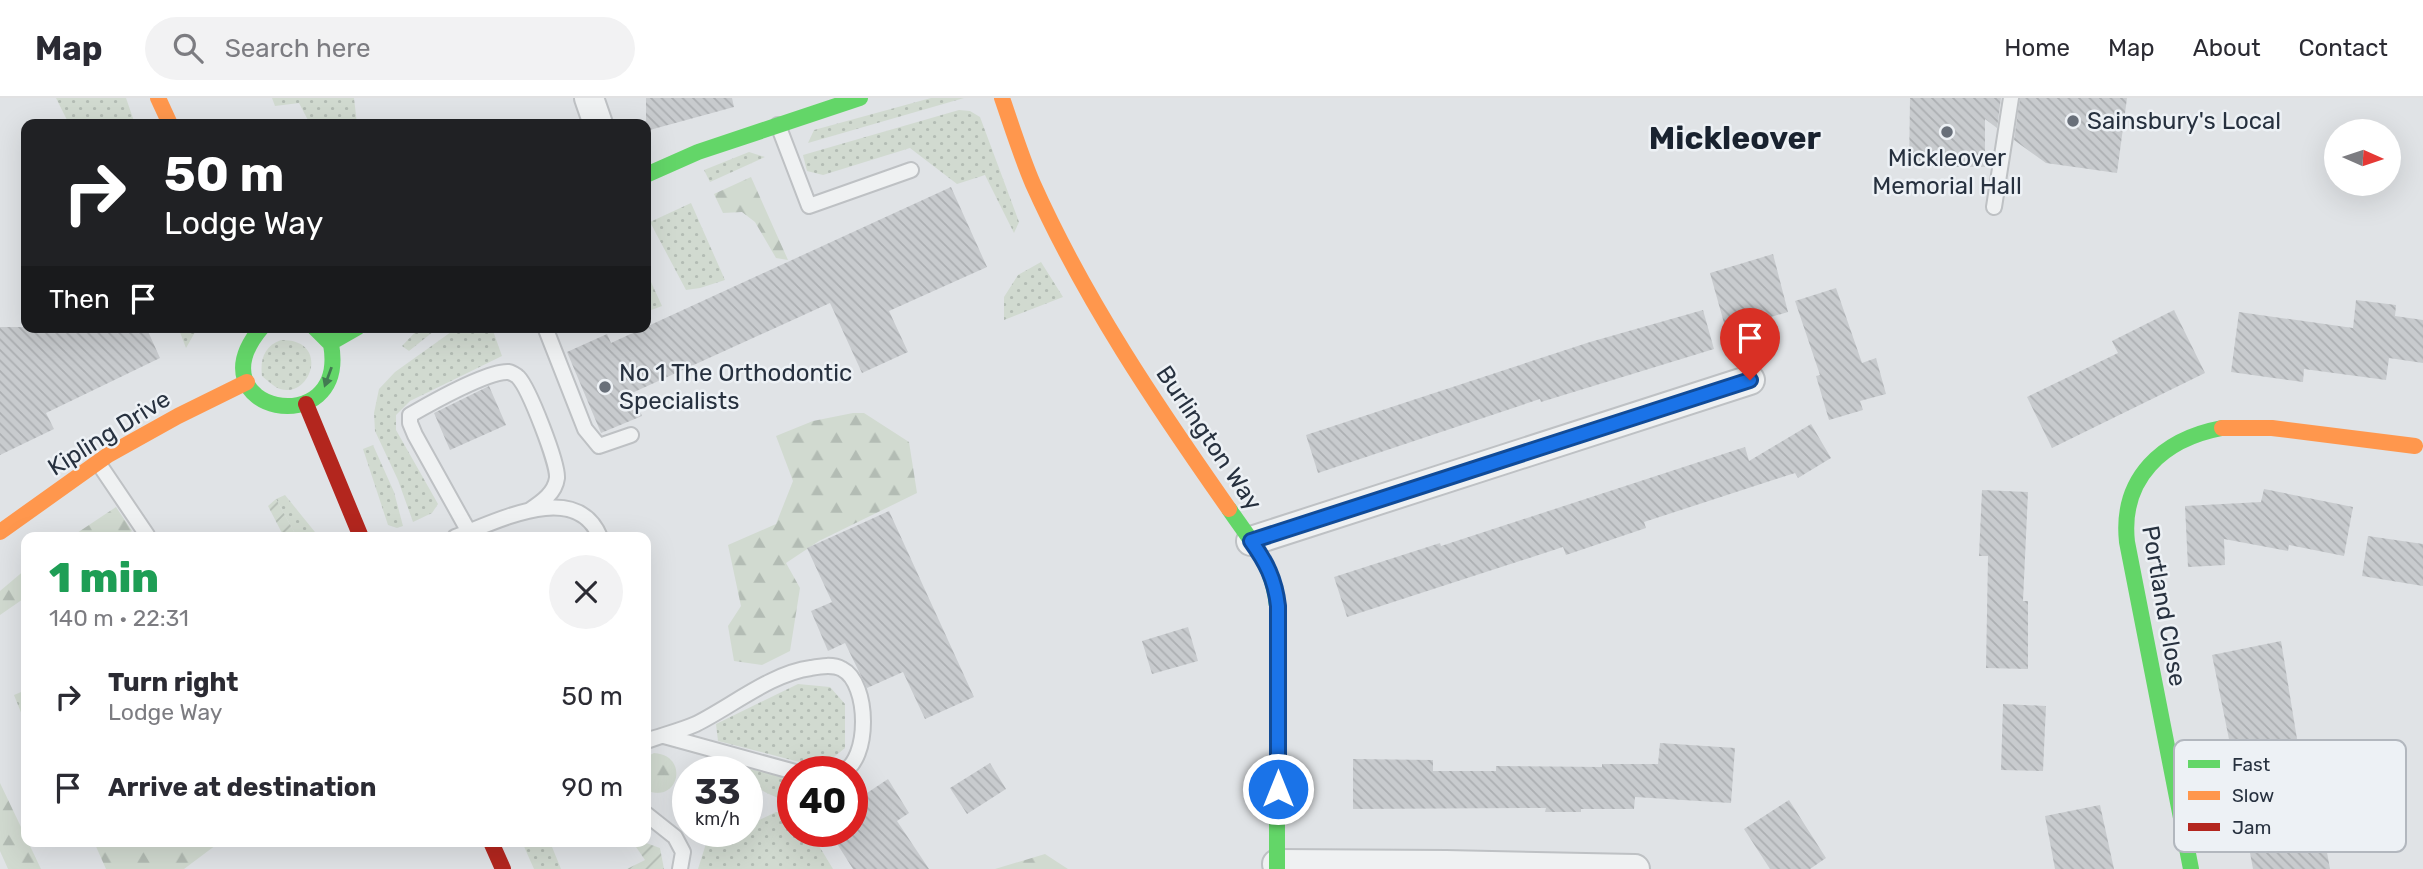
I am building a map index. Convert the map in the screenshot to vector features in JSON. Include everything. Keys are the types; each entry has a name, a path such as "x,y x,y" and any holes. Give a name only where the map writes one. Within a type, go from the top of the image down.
{"street":[{"path":"158,98 168,119"},
{"path":"589,98 595,119"},
{"path":"651,173 698,152 860,98"},
{"name":"Burlington Way","path":"1002,98 1032,182 1064,248 1104,318 1177,433 1267,564 1275,586 1278,606 1278,867"},
{"path":"258,333 244,351 242,369 247,382 253,394 263,404 291,408 306,404 322,392 331,373 330,343 320,333"},
{"path":"330,343 348,333"},
{"path":"1251,541 1750,380"},
{"name":"Kipling Drive","path":"0,533 98,463 177,416 247,382"},
{"path":"306,404 359,532"},
{"name":"Portland Close","path":"2174,786 2124,520 2138,481 2162,452 2176,443 2190,435 2228,427 2254,426 2415,446"},
{"path":"493,847 503,869"},
{"path":"1278,867 1447,865 1635,869"}],"lane":[{"path":"1994,207 2011,98"},
{"path":"777,124 809,206 911,170"},
{"path":"547,333 585,429 598,446 631,435"},
{"path":"461,532 415,435 410,415 487,377 509,372 518,377 549,444 557,479 547,499 530,510"},
{"path":"98,463 145,532"},
{"path":"470,532 530,510 550,507 572,510 584,516 595,525 598,532"},
{"path":"651,739 694,724 793,671 832,666 844,669 855,680 862,698 858,756"},
{"path":"663,735 777,767"},
{"path":"651,818 675,836 683,852 680,869"}],"green space":[{"path":"56,98 126,98 133,119 66,119"},
{"path":"272,98 354,98 356,119 307,119 299,103 275,106"},
{"path":"931,98 964,98 808,143 814,130"},
{"path":"959,110 970,111 980,117 1019,222 1014,233 985,175 957,184 910,148 823,175 807,171 803,155"},
{"path":"749,152 765,157 710,182 704,170"},
{"path":"751,177 788,260 776,258 755,222 742,212 723,213 714,194"},
{"path":"691,203 725,280 686,290 651,222"},
{"path":"1041,262 1063,297 1004,320 1004,297 1018,275"},
{"path":"651,282 662,306 651,310"},
{"path":"180,333 195,333 186,348"},
{"path":"414,333 432,333 409,351 402,346"},
{"path":"450,333 494,333 502,356 410,401 396,415 396,430 438,504 432,513 413,522 398,480 375,431 374,413 379,389 395,372"},
{"path":"281,340 297,342 306,349 311,358 307,378 291,390 280,389 262,376 264,354"},
{"path":"864,413 909,442 917,493 819,541 786,563 800,588 790,651 762,665 734,661 728,626 741,606 728,545 776,524 793,481 776,436 813,421"},
{"path":"373,445 394,492 403,526 397,528 388,525 363,449"},
{"path":"285,495 315,532 294,532 276,499"},
{"path":"276,499 294,532 281,532 268,506"},
{"path":"116,507 132,531 130,532 78,532"},
{"path":"21,573 21,600 0,615 0,591"},
{"path":"798,684 830,687 845,704 845,748 835,756 777,756 718,741 716,724"},
{"path":"21,692 21,712 14,695"},
{"path":"654,753 672,761 672,786 666,791 651,791 651,754"},
{"path":"763,772 777,775 777,798 763,791"},
{"path":"0,783 21,827 21,847 31,847 41,869 8,869 0,851"},
{"path":"777,812 777,847 820,847 833,869 698,869 705,847 763,847 763,818"},
{"path":"651,845 660,848 664,869 627,869 645,860 636,847 651,847"},
{"path":"96,847 213,847 184,869 106,869"},
{"path":"524,847 552,847 561,869 534,869"},
{"path":"1045,854 1068,869 995,869"}],"building":[{"path":"646,98 732,98 734,107 651,130 651,119 646,119"},
{"name":"Mickleover Memorial Hall","path":"1910,98 2001,98 1997,128 1985,119 1985,167 1909,167"},
{"name":"Sainsbury's Local","path":"2020,98 2127,98 2117,173 2046,163 2014,140"},
{"path":"951,187 987,267 889,311 908,352 862,373 830,303 632,393 642,416 601,433 567,352 607,334 611,343 633,333 651,333 651,325"},
{"path":"1773,254 1788,312 1726,330 1710,273"},
{"path":"1836,288 1862,363 1876,358 1886,394 1860,401 1863,410 1829,420 1816,376 1820,375 1795,301"},
{"path":"2356,300 2396,305 2395,316 2423,320 2423,363 2389,358 2386,380 2304,369 2303,382 2231,372 2239,312 2353,328"},
{"path":"1703,310 1714,349 1541,402 1540,399 1318,473 1306,435 1590,342"},
{"path":"2174,310 2205,373 2052,448 2027,397 2118,353 2112,341"},
{"path":"0,327 21,327 21,333 149,333 160,358 46,413 54,429 0,455"},
{"path":"489,386 506,425 450,450 434,413"},
{"path":"1811,424 1831,458 1798,478 1795,473 1644,522 1646,528 1566,555 1563,547 1347,617 1334,577 1440,543 1441,546 1745,447 1749,461"},
{"path":"2264,489 2353,507 2344,556 2289,545 2288,551 2224,539 2225,565 2188,567 2185,506 2261,502"},
{"path":"1982,490 2028,492 2023,601 2028,601 2028,669 1986,668 1988,556 1979,556"},
{"path":"889,511 974,697 925,719 903,672 867,688 845,643 828,651 811,611 832,602 807,548"},
{"path":"2368,536 2423,544 2423,586 2362,576"},
{"path":"1188,627 1198,661 1152,674 1142,641"},
{"path":"2281,641 2297,740 2229,740 2212,655"},
{"path":"2003,704 2046,706 2043,771 2001,770"},
{"path":"1660,743 1735,748 1731,803 1635,797 1634,809 1581,809 1581,812 1545,812 1546,808 1353,809 1353,759 1433,760 1433,771 1496,771 1496,766 1602,767 1602,764 1658,764"},
{"path":"990,763 1006,789 967,814 950,788"},
{"path":"888,779 909,813 897,821 929,869 853,869 839,847 868,847 868,792"},
{"path":"1789,800 1826,858 1810,869 1770,869 1744,829"},
{"path":"2100,805 2114,869 2055,869 2045,816"},
{"path":"2250,852 2327,852 2330,869 2253,869"}],"traffic: fast":[{"path":"651,173 698,152 860,98"},
{"path":"258,333 245,356 245,380 257,396 276,405 298,405 318,395 330,375 331,344 320,333"},
{"path":"330,343 348,333"},
{"path":"2174,782 2127,542 2127,519 2138,481 2150,465 2181,441 2222,428"},
{"path":"1229,509 1266,566 1275,591 1277,869"},
{"path":"2188,852 2191,869"}],"traffic: slow":[{"path":"158,98 168,119"},
{"path":"1002,98 1033,184 1075,269 1123,351 1229,509"},
{"path":"0,532 108,455 247,382"},
{"path":"2222,428 2272,428 2415,446"}],"traffic: jam":[{"path":"306,404 359,532"},
{"path":"493,847 503,869"}],"place":[{"name":"Sainsbury's Local","path":"2073,121"},
{"name":"Mickleover Memorial Hall","path":"1947,132"},
{"name":"No 1 The Orthodontic Specialists","path":"605,387"}],"district":[{"name":"Mickleover","path":"1735,138"}],"route":[{"path":"1278,789 1278,606 1275,586 1267,564 1251,541 1458,472 1750,380"}]}
